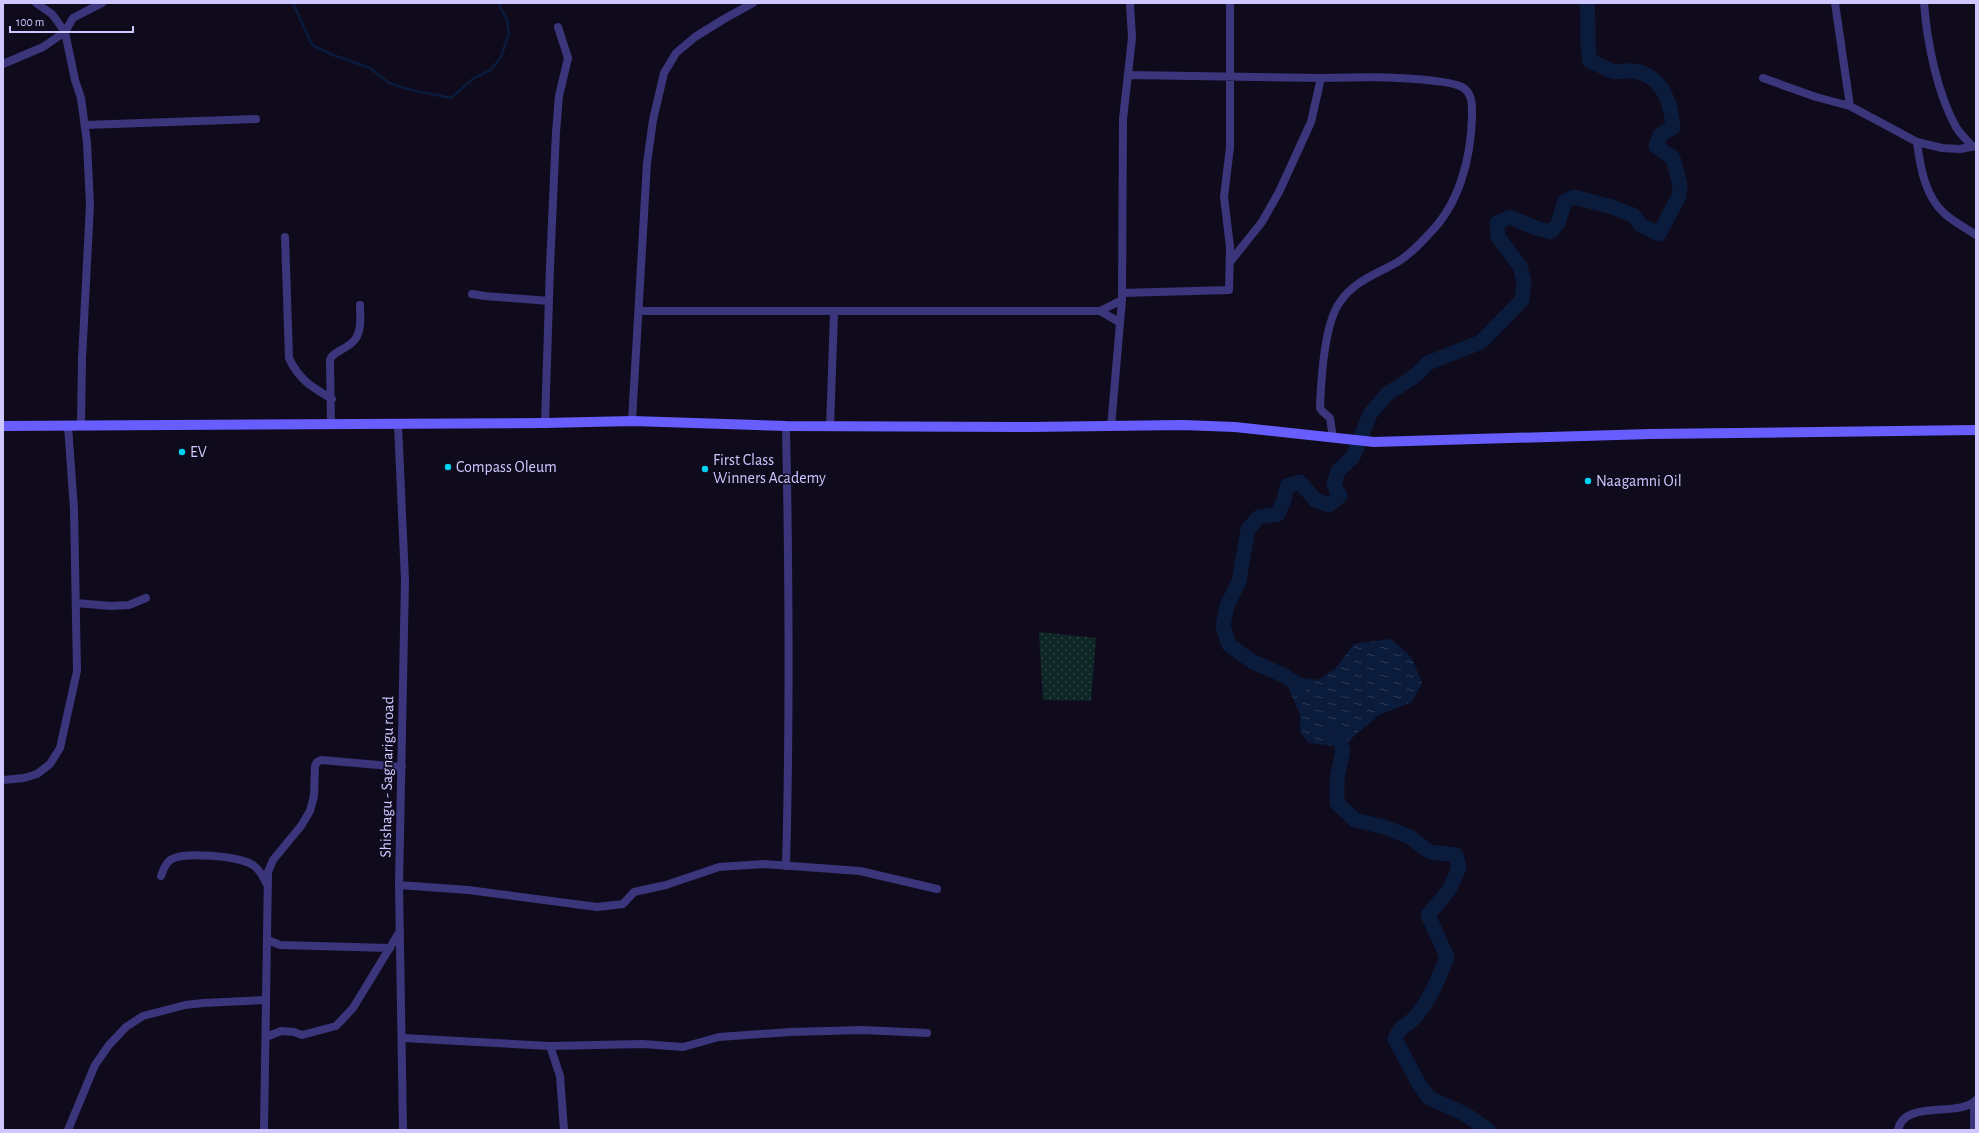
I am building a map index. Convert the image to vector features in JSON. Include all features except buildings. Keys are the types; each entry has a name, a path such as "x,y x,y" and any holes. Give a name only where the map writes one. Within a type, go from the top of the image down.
{"main road":[{"path":"3,426 545,423 632,421 830,427 1111,427 1182,425 1235,427 1374,442 1650,434 1976,430"}],"street":[{"path":"36,3 52,14 66,32 74,80 81,98 85,125 90,205 82,359 81,426"},
{"path":"3,64 43,47 66,32 73,18 102,3"},
{"path":"632,421 647,163 653,120 664,73 676,53 695,38 724,19 753,3"},
{"path":"1111,427 1122,296 1123,119 1132,38 1130,3"},
{"path":"1100,311 1122,296 1229,290 1230,262 1224,197 1230,147 1230,3"},
{"path":"1835,3 1850,106"},
{"path":"1924,3 1929,40 1949,113 1957,129 1974,146"},
{"path":"545,423 556,132 559,96 568,58 558,27"},
{"path":"1128,75 1229,75 1416,79 1444,82 1462,87 1469,93 1472,105 1471,146 1458,189 1444,218 1429,235 1408,254 1397,262 1360,282 1340,301 1332,316 1320,408 1330,418 1333,438"},
{"path":"1230,262 1262,222 1279,192 1311,122 1321,78"},
{"path":"1763,78 1816,97 1850,106 1917,142 1942,148 1960,149 1974,146"},
{"path":"85,125 256,119"},
{"path":"1917,142 1920,163 1927,186 1936,204 1945,214 1976,235"},
{"path":"285,237 289,358 298,374 306,383 332,399"},
{"path":"472,294 549,301"},
{"path":"331,424 332,399 330,360 334,354 352,343 357,337 360,327 360,305"},
{"path":"639,311 834,313 1100,311 1119,322"},
{"path":"830,427 834,313"},
{"name":"Shishagu - Sagnarigu road","path":"398,424 405,580 400,885 403,1130"},
{"path":"3,780 24,778 37,774 50,764 60,748 77,671 74,509 68,426"},
{"path":"786,426 790,737 786,866"},
{"path":"76,603 111,606 129,605 146,598"},
{"path":"264,1130 268,940 267,886 269,866 301,826 310,811 314,796 314,766 317,762 321,760 338,761 402,767"},
{"path":"161,876 165,865 177,857 224,858 239,860 255,866 267,886"},
{"path":"400,885 468,890 597,907 623,904 634,892 666,885 719,867 764,864 860,871 937,889"},
{"path":"266,1037 281,1031 294,1032 302,1035 336,1026 353,1008 401,930"},
{"path":"268,940 280,945 390,948"},
{"path":"68,1130 95,1065 108,1046 126,1027 143,1016 185,1006 203,1003 266,1000"},
{"path":"403,1038 550,1046 643,1044 683,1047 720,1037 790,1032 863,1030 927,1033"},
{"path":"550,1046 560,1076 564,1130"},
{"path":"1898,1130 1899,1125 1903,1120 1915,1113 1967,1106 1975,1101"},
{"path":"1974,1130 1975,1101"}],"green space":[{"path":"1039,632 1096,638 1091,701 1043,700"}],"water":[{"path":"1391,639 1412,658 1422,683 1412,702 1379,715 1354,736 1343,750 1335,746 1309,743 1300,732 1300,714 1283,675 1318,680 1335,669 1354,644"}],"waterway":[{"path":"293,3 312,45 333,55 370,68 389,83 411,90 451,98 474,78 491,70 501,57 509,33 507,20 498,3"},
{"path":"1300,686 1283,675 1253,662 1229,645 1223,626 1227,606 1239,581 1248,529 1259,517 1278,514 1284,500 1287,486 1300,482 1315,500 1329,505 1340,496 1334,485 1338,471 1353,457 1370,414 1387,394 1415,376 1428,363 1481,342 1522,300 1524,281 1520,266 1498,237 1497,223 1510,217 1536,228 1551,232 1558,223 1565,201 1574,197 1612,207 1633,215 1641,225 1659,234 1679,196 1680,185 1673,158 1656,146 1660,135 1673,127 1667,100 1658,84 1652,78 1634,71 1612,71 1590,61 1588,47 1587,3"},
{"path":"1336,730 1343,750 1337,779 1337,803 1355,820 1384,827 1410,837 1430,852 1456,855 1459,868 1449,890 1428,915 1447,957 1426,1002 1414,1019 1402,1027 1395,1039 1419,1084 1429,1098 1465,1114 1488,1130"}],"place":[{"name":"EV","path":"182,452"},
{"name":"Compass Oleum","path":"448,467"},
{"name":"First Class Winners Academy","path":"705,469"},
{"name":"Naagamni Oil","path":"1588,481"}]}
